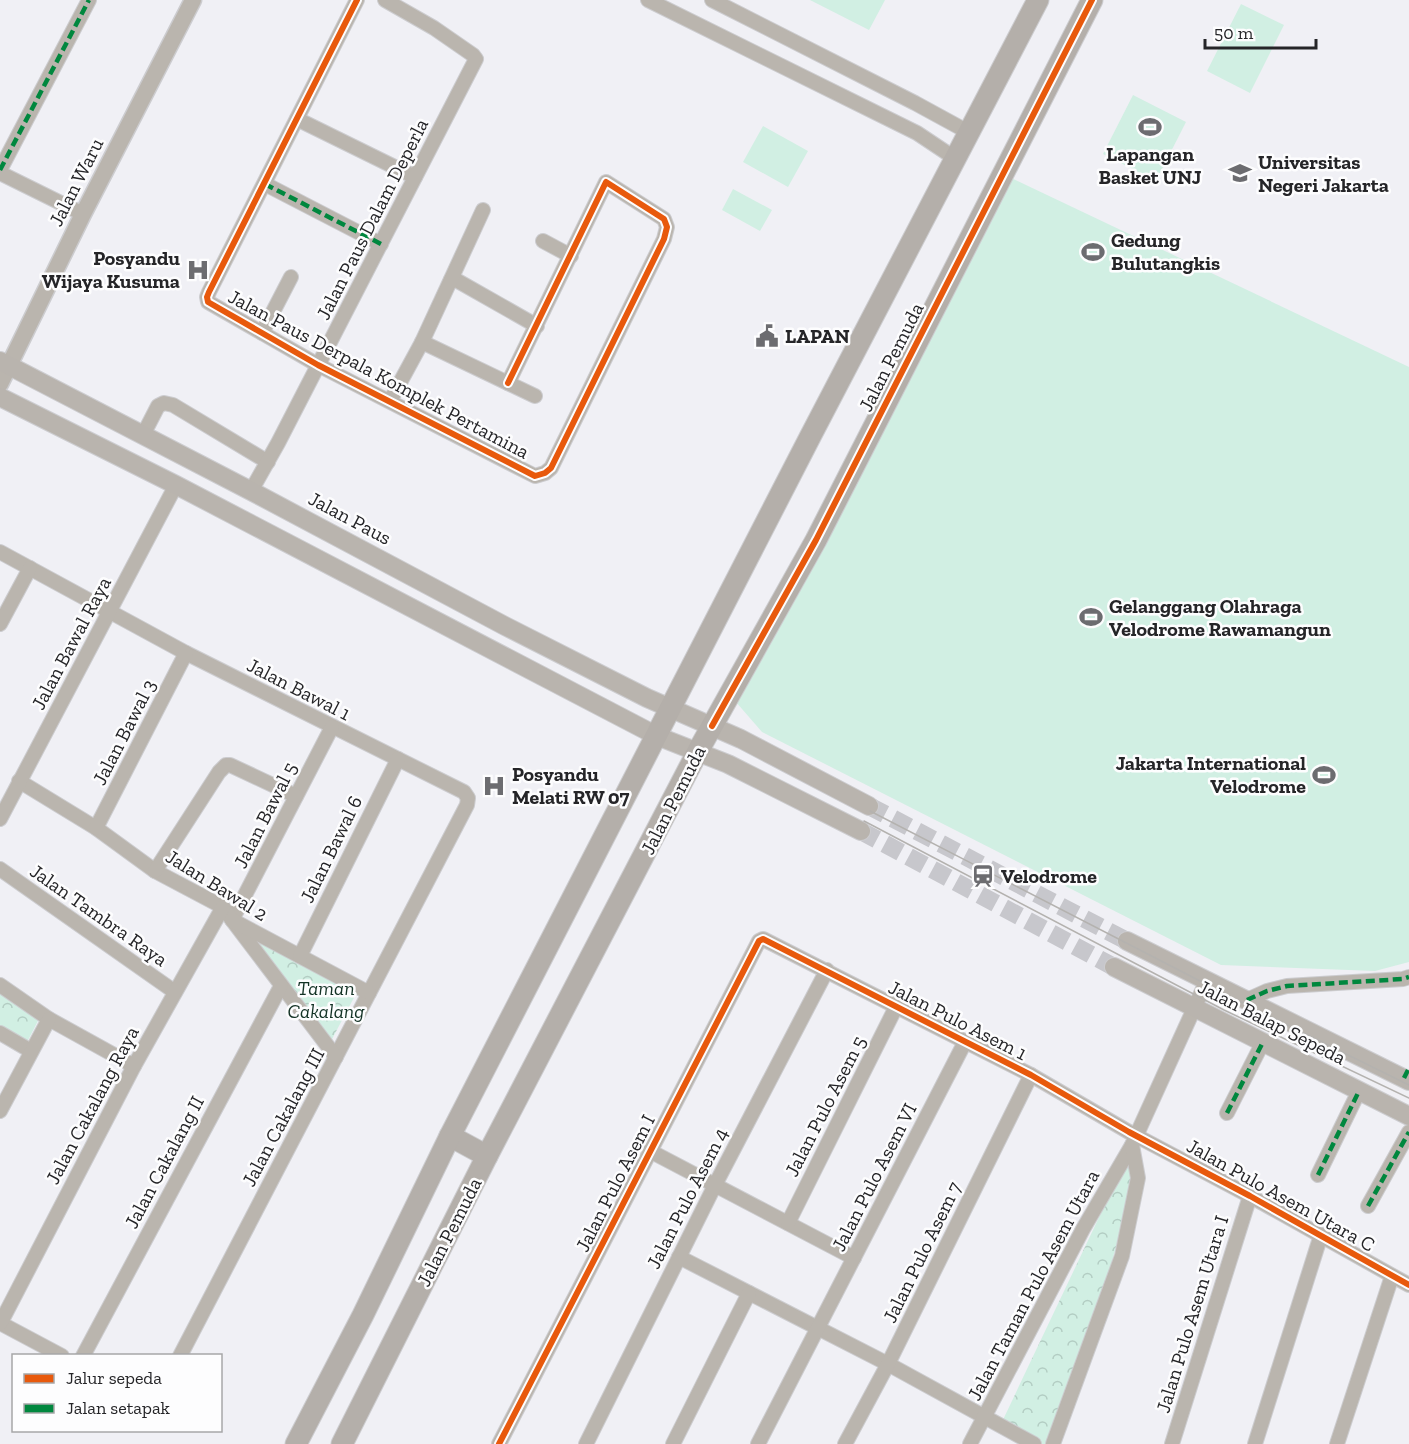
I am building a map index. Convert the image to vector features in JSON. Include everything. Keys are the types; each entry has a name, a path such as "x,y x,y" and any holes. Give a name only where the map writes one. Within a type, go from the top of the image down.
{"main road":[{"name":"Jalan Pemuda","path":"296,1444 363,1315 450,1136 1038,0"},
{"name":"Jalan Pemuda","path":"342,1444 487,1156 698,751 816,540 1092,0"},
{"name":"Jalan Paus","path":"5,364 505,626 671,709"},
{"path":"0,397 176,485 657,736 728,764 861,831"},
{"path":"671,709 712,726 869,806"},
{"name":"Jalan Balap Sepeda","path":"1127,941 1407,1076"},
{"name":"Jalan Balap Sepeda","path":"1114,967 1409,1116"},
{"path":"450,1136 487,1156"}],"street":[{"path":"83,214 0,171 89,0"},
{"name":"Jalan Waru","path":"0,384 5,364 193,0"},
{"name":"Jalan Paus Derpala Komplek Pertamina","path":"357,0 207,297 208,302 318,364 535,476 551,468 664,239 668,227 664,219 606,182 508,383"},
{"name":"Jalan Paus Dalam Deperla","path":"251,491 476,59 473,54 434,28 385,0"},
{"path":"648,0 917,133 956,159"},
{"path":"712,0 970,133"},
{"path":"917,133 928,110"},
{"path":"297,119 415,177"},
{"path":"265,183 381,244"},
{"name":"Jalan Paus Derpala Komplek Pertamina","path":"390,402 422,342 483,210"},
{"path":"543,242 571,256"},
{"path":"262,333 291,277"},
{"path":"451,280 456,280 537,326"},
{"path":"422,342 535,396"},
{"path":"142,435 158,406 173,405 268,462"},
{"name":"Jalan Bawal Raya","path":"0,819 176,485"},
{"name":"Jalan Bawal 1","path":"0,552 186,653 464,792 468,801"},
{"path":"0,624 30,568"},
{"name":"Jalan Bawal 3","path":"96,828 186,653"},
{"name":"Jalan Bawal 5","path":"232,920 332,727"},
{"name":"Jalan Bawal 6","path":"300,956 398,759"},
{"path":"155,871 219,772 226,765 296,796"},
{"name":"Jalan Bawal 2","path":"19,781 96,828 155,871 223,907 232,920 369,993"},
{"name":"Jalan Cakalang III","path":"181,1354 468,801"},
{"name":"Jalan Tambra Raya","path":"0,869 175,992"},
{"name":"Jalan Cakalang Raya","path":"0,1323 134,1066 223,907"},
{"path":"232,920 336,1057"},
{"name":"Jalan Pulo Asem 1","path":"763,939 1030,1075 1134,1140"},
{"name":"Jalan Pulo Asem I","path":"501,1441 759,941 763,939"},
{"name":"Jalan Pulo Asem 4","path":"586,1444 715,1185 827,970"},
{"name":"Jalan Taman Pulo Asem Utara","path":"970,1444 1083,1229 1134,1140 1207,980"},
{"path":"1247,1000 1267,991 1287,986 1407,980"},
{"path":"0,985 49,1018 134,1066"},
{"name":"Jalan Cakalang II","path":"84,1354 281,986"},
{"name":"Jalan Pulo Asem 5","path":"788,1223 896,1007"},
{"path":"0,1111 49,1018"},
{"path":"0,1033 31,1051"},
{"name":"Jalan Pulo Asem VI","path":"758,1444 965,1042"},
{"path":"1227,1113 1263,1042"},
{"name":"Jalan Pulo Asem 7","path":"844,1444 888,1364 1030,1075"},
{"path":"1318,1175 1359,1091"},
{"path":"1368,1206 1409,1132"},
{"path":"1053,1444 1122,1256 1138,1178 1134,1140"},
{"name":"Jalan Pulo Asem Utara C","path":"1134,1140 1250,1196 1409,1285"},
{"path":"650,1151 854,1258"},
{"name":"Jalan Pulo Asem Utara I","path":"1172,1444 1250,1196"},
{"path":"1255,1444 1321,1235"},
{"path":"679,1257 888,1364 1034,1444"},
{"path":"1337,1444 1392,1276"},
{"path":"673,1444 749,1293"},
{"path":"0,1323 58,1354"},
{"path":"501,1441 515,1444"}],"green space":[{"path":"810,0 885,0 869,30"},
{"path":"1241,4 1284,25 1250,93 1207,71"},
{"name":"Lapangan Basket UNJ","path":"1133,95 1186,122 1156,181 1103,154"},
{"path":"763,126 808,151 788,187 743,162"},
{"name":"Gelanggang Olahraga Velodrome Rawamangun","path":"1003,174 1409,367 1409,962 1375,971 1221,965 762,732 729,694"},
{"path":"733,189 772,210 760,231 722,210"},
{"name":"Taman Cakalang","path":"246,935 358,990 331,1041"},
{"path":"0,991 40,1017 24,1048 0,1034"},
{"path":"1130,1152 1133,1186 1061,1444 1038,1444 1001,1424"}],"tunnel":[{"path":"869,806 1127,941"},
{"path":"861,831 1114,967"}],"tram line":[{"path":"870,811 1233,998 1409,1085"},
{"path":"864,821 1224,1010 1409,1098"}],"marked path":[{"path":"0,170 89,0"},
{"path":"265,184 381,244"},
{"path":"1247,1000 1267,991 1287,986 1409,977"},
{"path":"1227,1113 1263,1042"},
{"path":"1404,1078 1409,1068"},
{"path":"1318,1175 1359,1091"},
{"path":"1368,1206 1409,1132"}],"cycle path":[{"path":"357,0 209,292 208,302 318,365 535,476 551,468 664,239 667,227 664,219 606,182 508,383"},
{"path":"712,726 816,540 1092,0"},
{"path":"499,1444 759,941 763,939 1031,1075 1129,1132 1250,1196 1409,1285"}],"place":[{"name":"Lapangan Basket UNJ","path":"1150,127"},
{"name":"Universitas Negeri Jakarta","path":"1240,173"},
{"name":"Gedung Bulutangkis","path":"1093,252"},
{"name":"Posyandu Wijaya Kusuma","path":"198,270"},
{"name":"LAPAN","path":"767,336"},
{"name":"Gelanggang Olahraga Velodrome Rawamangun","path":"1091,617"},
{"name":"Jakarta International Velodrome","path":"1324,775"},
{"name":"Posyandu Melati RW 07","path":"494,786"},
{"name":"Velodrome","path":"983,876"}]}
